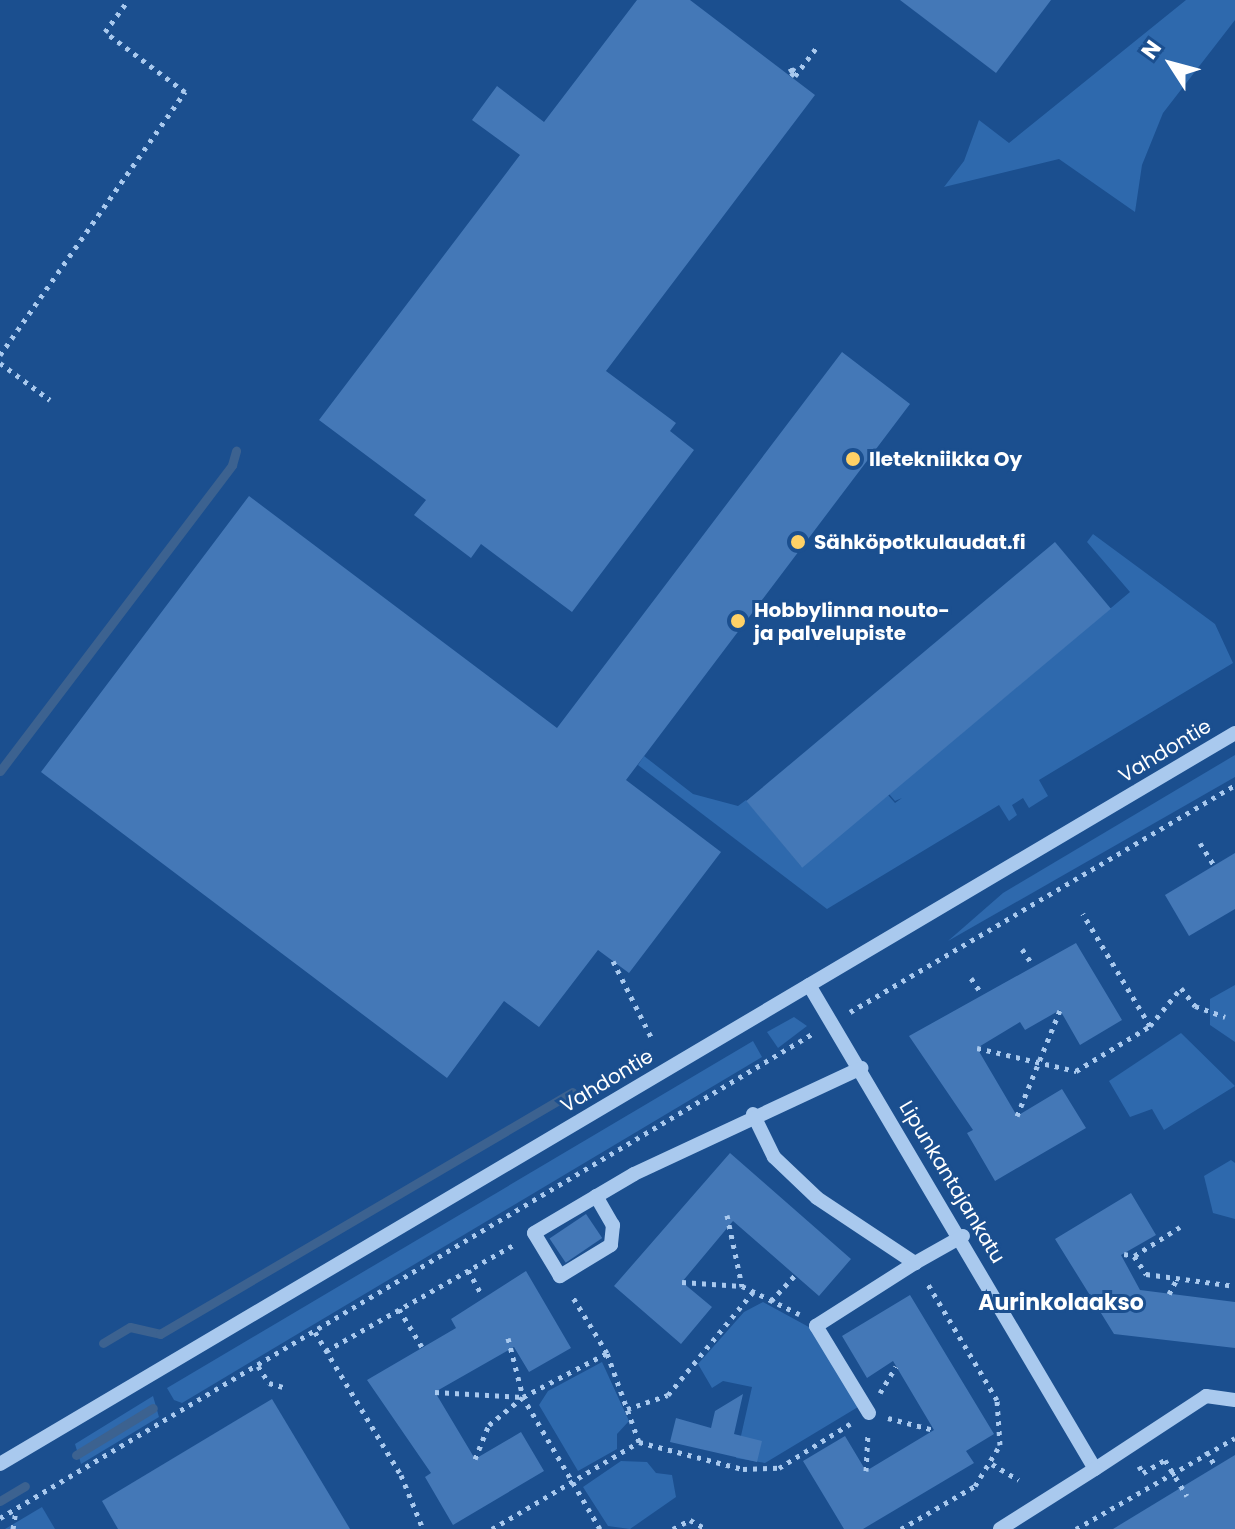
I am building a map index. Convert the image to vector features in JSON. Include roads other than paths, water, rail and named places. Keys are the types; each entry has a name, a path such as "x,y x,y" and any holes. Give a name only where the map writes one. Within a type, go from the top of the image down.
{"street":[{"name":"Vahdontie","path":"0,1464 1235,733"},
{"name":"Lipunkantajankatu","path":"809,985 963,1236 1095,1469"},
{"path":"596,1196 613,1225 611,1245 560,1276 534,1233 596,1196 753,1114 861,1068"},
{"path":"753,1114 774,1157 817,1198 915,1263"},
{"path":"869,1413 816,1326 963,1236"},
{"path":"1000,1529 1206,1396 1235,1400"}],"waterway":[{"path":"0,771 232,465 236,451"},
{"path":"103,1343 130,1327 160,1334 572,1092"},
{"path":"76,1455 153,1408"},
{"path":"0,1501 25,1486"}],"place":[{"name":"Iletekniikka Oy","path":"853,459"},
{"name":"Sähköpotkulaudat.fi","path":"798,542"},
{"name":"Hobbylinna nouto- ja palvelupiste","path":"738,621"}],"district":[{"name":"Aurinkolaakso","path":"1061,1303"}]}
